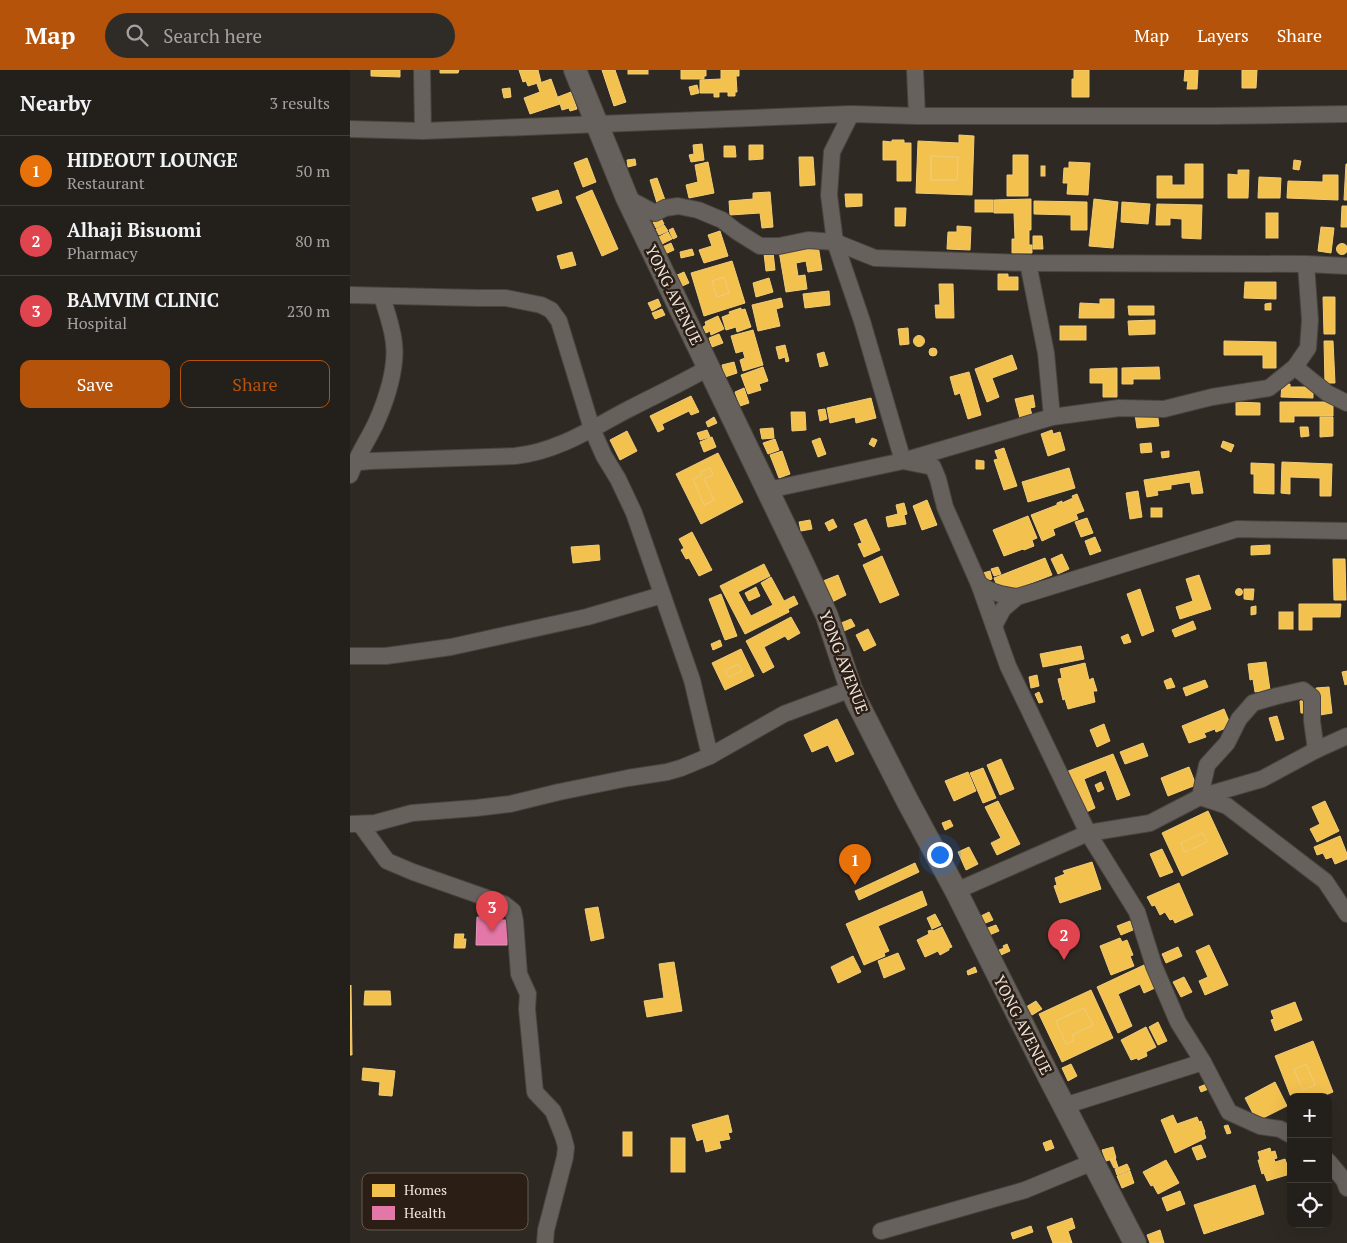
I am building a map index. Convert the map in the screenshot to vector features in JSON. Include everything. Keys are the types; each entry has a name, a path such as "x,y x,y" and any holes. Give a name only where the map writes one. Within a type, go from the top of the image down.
{"street":[{"path":"422,70 422,131"},
{"name":"YONG AVENUE","path":"575,70 627,198 827,616 851,689 1136,1243"},
{"path":"914,70 917,116"},
{"path":"350,129 422,131 851,114 917,116 1347,114"},
{"path":"851,114 832,152 829,195 835,242 862,321 903,461"},
{"path":"627,198 655,213 665,208 678,206 698,210 722,220 760,246 779,246 808,240 835,242 875,258 1028,263 1306,264 1347,266"},
{"path":"1028,263 1046,353 1052,417"},
{"path":"768,490 903,461 1052,417 1119,408 1164,409 1212,397 1269,388 1295,367 1308,348 1310,320 1306,264"},
{"path":"350,295 506,298 541,305 551,310 559,321 592,429 634,513 692,680 710,756"},
{"path":"352,466 376,423 392,375 394,344 382,296"},
{"path":"1295,367 1326,394 1347,403"},
{"path":"352,466 528,455 563,443 592,429 677,386 708,368"},
{"path":"903,461 933,467 945,507 980,584 1008,666 1088,833 1137,912 1154,966 1178,1022 1203,1062 1229,1112 1260,1126 1280,1129 1287,1133"},
{"path":"994,626 1003,608 1017,597 1237,529 1347,531"},
{"path":"980,584 1002,596 1017,597"},
{"path":"350,656 386,656 452,647 587,617 662,595"},
{"path":"355,824 375,822 412,812 510,804 585,786 667,772 710,756 784,714 851,689"},
{"path":"1200,797 1207,765 1227,743 1239,719 1253,703 1303,690 1312,697 1312,721 1316,750"},
{"path":"956,891 1088,833 1150,823 1200,797 1262,779 1316,750 1347,736"},
{"path":"1200,797 1227,806 1325,881 1347,914"},
{"path":"355,824 387,861 504,904 513,911 519,974 528,994 527,1009 536,1092 552,1111 566,1147 546,1230 545,1243"},
{"path":"1064,1106 1203,1062"},
{"path":"881,1231 1026,1190 1093,1162"},
{"path":"1332,1166 1344,1180 1347,1188"}],"building: Homes":[{"path":"371,70 400,70 400,77 371,76"},
{"path":"440,70 459,70 458,73 440,73"},
{"path":"519,70 538,70 541,82 528,86 526,81 523,82"},
{"path":"602,70 615,70 626,102 614,106"},
{"path":"628,70 648,70 648,74 628,74"},
{"path":"681,70 706,70 706,76 704,76 704,79 681,79"},
{"path":"721,70 739,70 739,76 736,76 737,92 735,92 735,96 728,96 728,92 719,92 719,97 714,97 714,93 700,93 700,80 721,79"},
{"path":"1074,70 1089,70 1089,97 1072,97"},
{"path":"1185,70 1198,70 1197,89 1187,89 1188,81 1184,81"},
{"path":"1242,70 1257,70 1256,88 1242,88"},
{"path":"551,79 560,104 530,114 524,98 540,92 537,84"},
{"path":"697,85 699,93 691,95 689,87"},
{"path":"510,88 511,97 504,98 502,89"},
{"path":"571,92 577,109 570,111 569,108 562,110 558,97"},
{"path":"959,135 974,136 972,195 916,193 918,141 959,143","holes":["931,156 958,157 957,180 931,180"]},
{"path":"892,140 904,140 904,143 911,143 911,181 897,181 897,160 883,160 883,141 892,142"},
{"path":"702,144 704,160 691,162 689,155 694,154 693,145"},
{"path":"749,145 763,145 763,159 749,160"},
{"path":"724,146 735,146 736,157 724,157"},
{"path":"1013,155 1028,155 1028,196 1007,196 1007,175 1013,175"},
{"path":"931,156 958,157 957,180 931,180"},
{"path":"799,157 813,157 815,185 800,186"},
{"path":"587,158 596,182 583,187 574,163"},
{"path":"635,159 636,165 628,167 627,160"},
{"path":"1294,160 1301,161 1299,170 1293,169"},
{"path":"708,162 714,193 689,198 686,185 698,182 695,165"},
{"path":"1069,162 1090,163 1088,195 1067,194 1068,183 1063,183 1064,168 1069,168"},
{"path":"1185,164 1203,164 1203,198 1157,198 1157,176 1172,176 1172,185 1185,185"},
{"path":"1346,164 1347,200 1344,200"},
{"path":"1041,166 1045,166 1045,176 1041,176"},
{"path":"1238,170 1249,170 1248,198 1228,198 1228,174 1238,175"},
{"path":"1323,175 1338,175 1338,200 1287,198 1288,181 1323,182"},
{"path":"1259,177 1281,178 1280,198 1258,198"},
{"path":"657,178 665,200 657,203 650,180"},
{"path":"558,190 562,203 537,211 532,198"},
{"path":"592,190 618,249 602,256 576,197"},
{"path":"770,192 773,227 762,228 760,213 730,215 729,201 753,199 753,193"},
{"path":"845,194 862,194 862,206 846,207"},
{"path":"1031,199 1029,245 1032,245 1032,253 1012,253 1012,239 1015,239 1014,213 994,213 994,200"},
{"path":"1094,199 1118,202 1113,248 1089,246"},
{"path":"975,200 993,200 993,212 975,212"},
{"path":"1034,201 1087,202 1087,230 1071,230 1071,215 1034,214"},
{"path":"1122,202 1150,204 1148,224 1121,222"},
{"path":"1157,204 1202,205 1201,239 1182,238 1182,219 1170,218 1170,225 1156,225"},
{"path":"1342,206 1347,206 1347,227 1341,227"},
{"path":"895,208 906,208 905,226 895,226"},
{"path":"1266,213 1278,213 1278,238 1266,238"},
{"path":"661,218 664,224 656,228 653,222"},
{"path":"664,225 668,231 659,235 656,229"},
{"path":"957,226 971,227 970,250 947,249 948,232 957,232"},
{"path":"1321,227 1334,228 1331,253 1318,251"},
{"path":"673,228 677,237 673,239 669,230"},
{"path":"720,231 728,256 704,263 699,250 712,246 708,235"},
{"path":"668,232 672,239 662,244 659,237"},
{"path":"1033,236 1042,236 1043,249 1033,249"},
{"path":"671,243 674,250 665,254 662,247"},
{"path":"1340,244 1344,244 1347,249 1346,253 1340,254 1337,251 1337,247"},
{"path":"818,245 822,270 808,272 806,261 796,263 798,276 805,275 807,289 786,292 779,251"},
{"path":"692,249 694,255 681,258 680,252"},
{"path":"572,252 576,265 561,269 557,256"},
{"path":"773,252 775,270 766,271 764,253"},
{"path":"732,261 745,303 704,316 691,273","holes":["724,277 729,293 717,297 712,281"]},
{"path":"684,272 689,283 680,287 675,276"},
{"path":"998,274 1018,277 1018,290 998,290"},
{"path":"724,277 729,293 717,297 712,281"},
{"path":"769,278 773,292 756,297 753,283"},
{"path":"1245,282 1276,282 1276,299 1244,298"},
{"path":"939,284 953,284 954,318 936,318 935,305 940,305"},
{"path":"829,291 830,305 805,308 803,294"},
{"path":"1323,297 1335,297 1335,334 1324,334"},
{"path":"781,298 783,307 776,309 780,326 758,331 752,305"},
{"path":"658,299 661,306 652,311 648,303"},
{"path":"1100,299 1114,299 1114,318 1079,318 1080,303 1100,304"},
{"path":"1271,303 1271,310 1265,310 1265,304"},
{"path":"1128,306 1154,306 1154,315 1129,315"},
{"path":"741,308 741,310 745,309 751,327 737,332 736,327 726,330 722,317 730,314 729,312"},
{"path":"662,309 665,315 655,319 652,313"},
{"path":"718,316 724,329 711,335 710,331 706,333 703,327 706,325 705,322"},
{"path":"1155,320 1155,334 1129,335 1128,321"},
{"path":"1060,326 1086,326 1086,340 1060,340"},
{"path":"908,328 909,344 900,345 898,329"},
{"path":"753,330 763,365 743,371 740,360 745,358 743,351 736,353 731,336"},
{"path":"719,334 723,343 712,347 709,338"},
{"path":"917,336 921,336 924,341 923,345 917,346 914,343 914,339"},
{"path":"1224,341 1276,342 1276,368 1263,368 1263,355 1224,355"},
{"path":"1324,341 1333,341 1335,383 1325,383"},
{"path":"785,345 789,361 786,362 785,357 779,359 776,347"},
{"path":"933,348 937,352 933,356 929,352"},
{"path":"824,352 828,365 820,367 817,354"},
{"path":"1012,355 1017,369 992,378 999,397 987,402 975,369"},
{"path":"734,362 737,373 725,377 722,365"},
{"path":"763,367 768,381 759,384 761,390 748,394 741,375"},
{"path":"1159,367 1160,379 1133,379 1133,384 1122,384 1122,368"},
{"path":"1117,368 1117,397 1103,397 1103,383 1090,383 1090,369"},
{"path":"969,372 981,415 968,419 960,393 955,395 950,377"},
{"path":"1282,384 1290,384 1290,387 1313,387 1313,398 1281,397"},
{"path":"744,388 749,403 740,406 735,392"},
{"path":"1033,395 1035,407 1030,408 1032,415 1020,418 1015,399"},
{"path":"691,396 699,412 691,415 689,411 662,424 664,429 658,432 650,416"},
{"path":"871,398 876,418 856,423 855,417 830,423 827,408"},
{"path":"1236,402 1260,403 1260,415 1236,415"},
{"path":"1280,402 1333,402 1333,416 1294,416 1294,422 1280,422"},
{"path":"825,409 827,419 820,421 818,410"},
{"path":"1157,411 1159,426 1137,428 1135,414"},
{"path":"791,412 805,412 806,430 792,431"},
{"path":"714,417 717,423 708,427 706,422"},
{"path":"1320,417 1333,417 1333,436 1320,437"},
{"path":"1300,427 1308,427 1309,436 1301,437"},
{"path":"773,428 774,438 762,439 760,429"},
{"path":"707,430 710,437 700,440 697,433"},
{"path":"1052,430 1053,434 1060,432 1065,450 1048,456 1041,434"},
{"path":"627,431 637,451 620,460 610,440"},
{"path":"712,437 716,447 704,452 700,442"},
{"path":"820,438 826,454 818,457 812,441"},
{"path":"872,438 877,440 874,447 869,444"},
{"path":"775,439 779,450 768,454 763,443"},
{"path":"1223,441 1234,445 1231,452 1221,447"},
{"path":"1151,443 1152,452 1141,453 1140,444"},
{"path":"1004,448 1017,486 1004,490 994,460 998,459 995,451"},
{"path":"782,451 790,474 779,478 770,455"},
{"path":"1169,451 1169,457 1162,458 1161,452"},
{"path":"718,453 743,502 701,524 676,474","holes":["710,468 713,475 704,479 714,500 704,505 693,479 702,475 700,472"]},
{"path":"976,460 984,461 984,469 976,469"},
{"path":"1282,462 1332,464 1331,496 1320,496 1320,478 1290,477 1290,494 1281,493"},
{"path":"1251,463 1274,464 1274,494 1254,493 1254,474 1251,474"},
{"path":"710,468 713,475 704,479 714,500 704,505 693,479 702,475 700,472"},
{"path":"1069,468 1075,488 1028,502 1022,482"},
{"path":"1199,471 1203,493 1192,494 1190,482 1171,485 1171,489 1157,491 1158,495 1147,497 1144,480"},
{"path":"1138,491 1142,517 1130,519 1126,493"},
{"path":"1077,494 1084,511 1076,514 1078,519 1053,529 1055,535 1042,541 1031,515 1073,498 1072,496"},
{"path":"927,500 937,525 922,530 913,506"},
{"path":"904,503 907,514 904,515 906,524 888,527 886,517 898,514 896,505"},
{"path":"1151,508 1162,508 1162,517 1151,517"},
{"path":"1028,516 1037,538 1032,540 1034,546 1004,556 993,530"},
{"path":"1087,518 1093,533 1081,537 1075,522"},
{"path":"833,519 837,527 829,531 825,523"},
{"path":"866,519 880,550 864,557 858,544 862,543 854,524"},
{"path":"810,520 812,529 801,531 799,522"},
{"path":"692,532 712,570 699,576 689,558 686,559 681,550 684,548 679,539"},
{"path":"1095,537 1101,551 1090,555 1085,541"},
{"path":"599,545 600,560 573,563 571,547"},
{"path":"1270,545 1270,554 1251,555 1251,546"},
{"path":"1062,554 1069,569 1058,574 1051,559"},
{"path":"882,556 899,595 880,603 863,565"},
{"path":"1045,558 1052,575 1010,591 999,591 994,578"},
{"path":"1333,559 1345,559 1346,600 1334,600"},
{"path":"764,564 770,576 738,592 751,616 773,605 761,583 771,577 784,601 794,596 798,604 788,609 789,612 745,634 720,586"},
{"path":"998,567 1001,574 994,576 991,569"},
{"path":"990,571 992,579 986,581 983,573"},
{"path":"838,575 846,595 832,602 823,581"},
{"path":"1199,575 1211,609 1180,619 1176,607 1193,601 1186,579"},
{"path":"756,587 760,596 749,601 745,593"},
{"path":"1239,588 1243,592 1239,596 1235,592"},
{"path":"1140,589 1154,631 1142,636 1127,594"},
{"path":"1244,589 1254,589 1253,600 1244,599"},
{"path":"721,594 737,636 725,640 709,599"},
{"path":"1299,604 1341,604 1340,617 1312,617 1312,630 1299,630"},
{"path":"1256,606 1256,614 1251,615 1251,607"},
{"path":"1279,612 1293,612 1293,629 1279,629"},
{"path":"791,617 800,633 788,640 785,636 764,647 774,667 763,673 746,641"},
{"path":"851,619 855,626 844,631 841,623"},
{"path":"1193,621 1196,629 1175,637 1172,630"},
{"path":"868,629 876,645 864,651 856,635"},
{"path":"1128,634 1131,642 1124,644 1121,637"},
{"path":"720,640 722,646 713,650 711,644"},
{"path":"1081,646 1084,659 1043,667 1040,654"},
{"path":"741,649 754,676 725,690 712,663","holes":["738,664 742,671 729,677 725,671"]},
{"path":"1266,662 1270,690 1255,692 1253,679 1250,680 1248,664"},
{"path":"1085,663 1089,680 1093,678 1097,691 1093,691 1095,702 1068,709 1065,699 1063,700 1058,679 1062,678 1060,669"},
{"path":"738,664 742,671 729,677 725,671"},
{"path":"1347,671 1347,684 1345,685 1342,672"},
{"path":"1037,675 1039,686 1031,688 1029,677"},
{"path":"1171,678 1175,687 1167,689 1164,681"},
{"path":"1205,680 1208,687 1186,696 1183,688"},
{"path":"1329,687 1332,713 1320,715 1316,688"},
{"path":"1039,692 1043,702 1039,703 1035,694"},
{"path":"1308,700 1308,713 1301,713 1300,701"},
{"path":"1224,709 1231,726 1216,732 1215,729 1204,733 1206,737 1189,743 1182,726"},
{"path":"1277,716 1284,739 1276,741 1269,718"},
{"path":"837,719 854,754 836,762 828,745 812,752 804,735"},
{"path":"1104,724 1110,741 1097,747 1090,730"},
{"path":"1143,743 1148,756 1125,764 1120,752"},
{"path":"1113,754 1130,795 1117,800 1106,770 1084,779 1095,808 1082,814 1066,772"},
{"path":"1001,759 1014,789 1000,795 987,765"},
{"path":"1189,767 1196,785 1168,796 1161,778"},
{"path":"983,768 996,798 983,803 970,773"},
{"path":"968,772 976,791 954,801 945,781"},
{"path":"1101,782 1104,789 1098,792 1095,785"},
{"path":"998,801 1020,844 997,855 991,843 1001,838 985,807"},
{"path":"1325,801 1339,831 1317,842 1310,829 1320,824 1312,807"},
{"path":"1208,811 1228,854 1182,876 1162,833","holes":["1203,833 1207,842 1185,852 1181,843"]},
{"path":"950,820 953,826 945,830 942,823"},
{"path":"1203,833 1207,842 1185,852 1181,843"},
{"path":"1340,836 1347,859 1335,864 1332,857 1326,859 1323,853 1317,855 1314,847"},
{"path":"969,847 978,864 966,870 958,852"},
{"path":"1162,849 1173,872 1160,877 1150,854"},
{"path":"1092,862 1101,889 1060,903 1054,886 1057,885 1055,878 1065,874 1063,871"},
{"path":"915,863 919,872 859,900 855,891"},
{"path":"1179,883 1193,915 1175,923 1173,919 1170,920 1165,912 1160,915 1155,905 1152,906 1147,897"},
{"path":"922,891 927,905 878,926 889,951 884,953 885,956 864,965 846,924"},
{"path":"598,907 604,938 591,941 585,909"},
{"path":"989,912 993,920 983,924 979,917"},
{"path":"935,914 941,925 932,929 927,918"},
{"path":"1130,921 1133,930 1121,935 1117,926"},
{"path":"996,925 999,931 987,936 985,929"},
{"path":"942,927 952,947 940,955 938,951 925,957 917,940 929,934 928,931"},
{"path":"455,934 464,934 463,939 466,939 465,948 454,948"},
{"path":"1120,938 1122,942 1127,940 1133,955 1130,956 1134,966 1111,975 1100,946"},
{"path":"1007,944 1010,951 1001,955 999,950"},
{"path":"1209,945 1228,985 1205,995 1199,981 1208,977 1196,951"},
{"path":"1178,947 1182,956 1166,963 1162,954"},
{"path":"898,953 905,969 884,978 878,961"},
{"path":"853,956 861,972 838,983 831,967"},
{"path":"674,962 682,1011 647,1017 644,1001 664,998 659,964"},
{"path":"1144,965 1155,988 1144,993 1140,984 1118,994 1132,1026 1118,1033 1097,987"},
{"path":"975,967 977,972 968,975 967,971"},
{"path":"1184,977 1192,992 1181,997 1173,982"},
{"path":"350,986 352,1055 350,1055"},
{"path":"1091,990 1113,1038 1062,1062 1039,1014","holes":["1084,1008 1093,1025 1072,1035 1074,1040 1066,1044 1056,1021"]},
{"path":"365,991 390,991 391,1005 364,1005"},
{"path":"1036,1001 1042,1009 1032,1015 1026,1007"},
{"path":"1295,1002 1302,1020 1275,1031 1271,1020 1274,1019 1271,1011"},
{"path":"1084,1008 1093,1025 1072,1035 1074,1040 1066,1044 1056,1021"},
{"path":"1158,1022 1167,1041 1158,1045 1149,1027"},
{"path":"1146,1027 1156,1047 1146,1052 1147,1056 1138,1060 1137,1058 1131,1060 1121,1040"},
{"path":"1313,1041 1333,1092 1289,1093 1275,1056","holes":["1306,1064 1315,1085 1303,1090 1294,1069"]},
{"path":"1071,1064 1077,1076 1068,1081 1062,1068"},
{"path":"1306,1064 1315,1085 1303,1090 1294,1069"},
{"path":"363,1068 395,1071 392,1096 379,1095 380,1082 362,1080"},
{"path":"1275,1082 1287,1106 1257,1121 1245,1098"},
{"path":"1209,1083 1211,1088 1201,1092 1199,1087"},
{"path":"728,1115 732,1132 728,1133 730,1139 719,1141 721,1148 706,1152 703,1139 697,1141 692,1125"},
{"path":"1173,1115 1177,1124 1197,1117 1199,1122 1201,1121 1206,1138 1175,1153 1161,1120"},
{"path":"1228,1125 1231,1133 1227,1134 1224,1126"},
{"path":"623,1132 632,1132 632,1156 623,1156"},
{"path":"671,1138 685,1138 685,1172 671,1172"},
{"path":"1051,1140 1054,1148 1046,1151 1043,1143"},
{"path":"1201,1145 1206,1157 1197,1160 1192,1148"},
{"path":"1113,1147 1116,1158 1106,1161 1102,1150"},
{"path":"1270,1148 1271,1152 1275,1151 1277,1158 1274,1159 1275,1162 1285,1159 1287,1175 1267,1181 1264,1173 1262,1174 1258,1152"},
{"path":"1115,1158 1118,1167 1114,1168 1110,1160"},
{"path":"1166,1160 1179,1183 1158,1194 1143,1172"},
{"path":"1127,1164 1130,1170 1117,1175 1115,1169"},
{"path":"1130,1171 1134,1183 1122,1188 1117,1176"},
{"path":"1255,1185 1264,1214 1204,1234 1194,1205"},
{"path":"1180,1191 1185,1204 1167,1211 1162,1198"},
{"path":"1072,1218 1075,1228 1068,1231 1072,1243 1053,1243 1047,1227"},
{"path":"1031,1226 1033,1232 1013,1239 1011,1233"},
{"path":"1160,1230 1164,1243 1150,1243 1147,1235"}],"building: Health":[{"path":"492,915 501,915 501,920 508,920 507,945 476,945 477,917 491,918"}],"place":[{"name":"HIDEOUT LOUNGE","path":"855,885"},
{"name":"BAMVIM CLINIC","path":"492,932"},
{"name":"Alhaji Bisuomi","path":"1064,960"}]}
